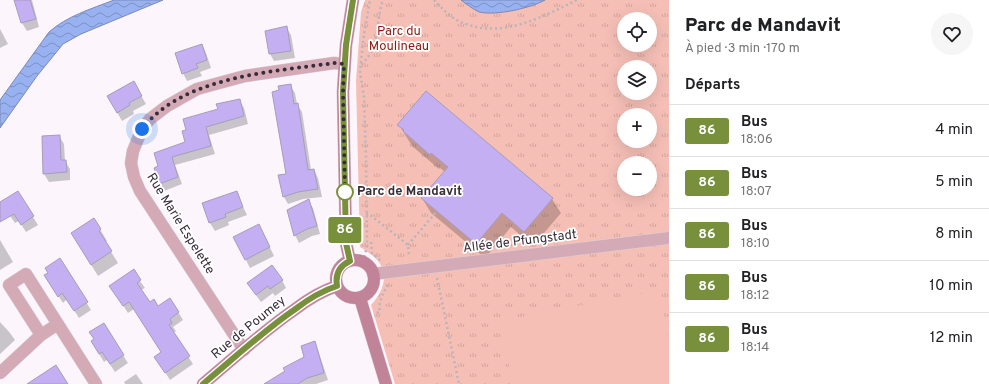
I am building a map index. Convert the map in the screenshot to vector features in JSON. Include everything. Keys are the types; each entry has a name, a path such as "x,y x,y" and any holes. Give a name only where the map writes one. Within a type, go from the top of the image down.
{"street":[{"path":"350,261 346,243 343,92 344,64 353,0"},
{"name":"Rue Marie Espelette","path":"244,350 140,191 134,177 132,163 133,151 142,129 150,119 167,106 197,89 245,76 334,63 344,64"},
{"name":"Allée de Pfungstadt","path":"374,274 669,238"},
{"path":"356,260 363,262 368,265 374,274 374,280 370,292 360,298 354,299 343,295 337,286 336,274 339,268 350,261 356,260"},
{"path":"41,335 9,285 26,274 96,384"},
{"name":"Rue de Poumey","path":"203,384 280,319 327,289 337,286"},
{"path":"360,298 386,384"},
{"path":"0,373 41,335 58,324"}],"path":[{"path":"363,262 366,246 366,214 364,97 360,72 370,0"},
{"path":"361,64 367,59 376,38 383,0"},
{"path":"434,0 453,18 473,26 491,29 522,24 553,12 577,0"},
{"path":"408,245 436,211"},
{"path":"366,214 370,214 408,245 411,269"},
{"path":"435,266 459,384"}],"green space":[{"name":"Parc de Mandavit","path":"365,0 669,0 669,384 395,384 371,305 381,290 384,273 378,261 360,247 356,81 361,12"},
{"path":"659,290 669,341 669,384 513,384 500,321"}],"water":[{"path":"114,0 163,0 81,34 63,44 37,76 0,128 0,100 49,32 71,17"},
{"path":"461,0 545,0 531,6 504,12 486,13 479,12"}],"building":[{"path":"14,0 30,0 36,19 21,23"},
{"path":"287,26 291,51 269,54 265,31"},
{"path":"202,44 207,60 196,64 198,68 182,74 175,53"},
{"path":"134,81 142,96 129,103 130,105 117,113 107,96"},
{"path":"291,84 294,104 298,103 308,170 314,169 318,189 298,192 283,197 278,175 286,174 272,92 279,90 278,86"},
{"path":"426,91 553,198 524,232 502,213 476,244 421,198 448,167 431,153 430,155 397,125"},
{"path":"240,99 244,116 206,127 211,146 172,157 178,177 159,184 154,168 158,166 154,153 185,142 182,131 186,130 183,119 218,109 216,104"},
{"path":"60,135 61,160 66,160 67,172 43,174 42,136"},
{"path":"18,191 34,216 21,225 14,214 0,222 0,202"},
{"path":"237,191 243,207 225,214 226,217 209,223 202,203"},
{"path":"309,199 317,226 307,229 294,236 287,210"},
{"path":"94,218 101,229 99,231 112,251 91,265 71,233"},
{"path":"259,224 270,247 245,260 233,237"},
{"path":"60,258 88,302 74,311 62,293 58,297 44,275 48,273 45,268"},
{"path":"272,265 283,280 270,289 268,286 256,295 247,283"},
{"path":"134,269 141,280 137,283 150,302 154,299 158,306 170,298 179,312 170,319 172,323 169,325 190,356 165,373 154,357 161,352 129,302 123,306 109,286"},
{"path":"104,323 124,355 110,364 102,352 99,354 91,341 94,339 89,332"},
{"path":"315,341 324,373 307,378 298,384 264,384 285,371 283,368 304,357 301,346"},
{"path":"56,365 68,384 27,384"}],"bus line":[{"name":"86","path":"203,384 280,319 319,293 337,286 336,274 339,268 350,261 346,243 343,71 353,0"}],"place":[{"name":"Parc de Mandavit","path":"345,192"}],"route":[{"path":"142,129 150,119 167,106 197,89 245,76 334,63 344,64 343,92 345,192"}],"park label":[{"name":"Parc du Moulineau","path":"399,40"}]}
